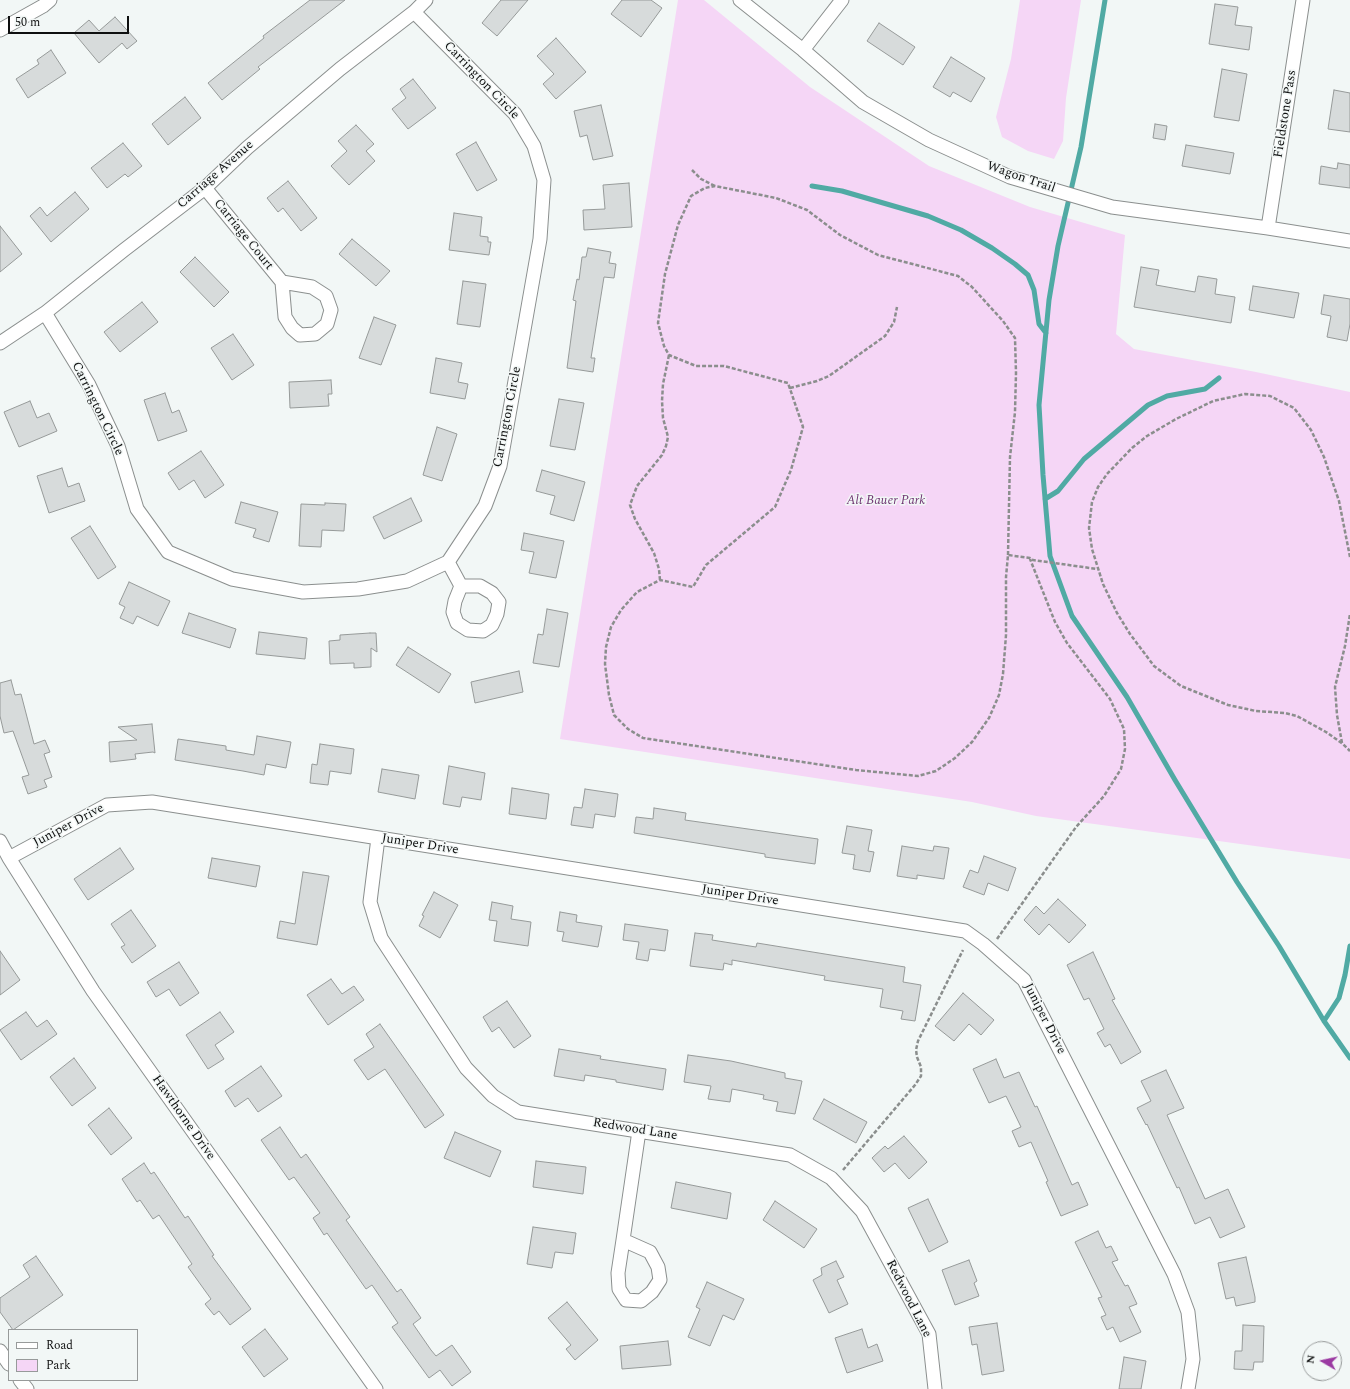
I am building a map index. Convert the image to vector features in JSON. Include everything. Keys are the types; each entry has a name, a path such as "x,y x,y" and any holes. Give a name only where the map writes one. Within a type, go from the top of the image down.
{"street":[{"path":"0,30 43,6 50,0"},
{"name":"Carriage Avenue","path":"0,343 46,313 124,250 205,188 247,148 340,69 414,12 426,0"},
{"name":"Wagon Trail","path":"740,0 803,50 863,102 929,140 1010,177 1112,207 1268,228 1350,241"},
{"path":"803,50 842,0"},
{"name":"Fieldstone Pass","path":"1268,228 1303,0"},
{"name":"Carrington Circle","path":"46,313 89,385 118,446 137,509 168,552 232,579 303,592 358,589 407,581 448,562 485,506 500,466 540,239 544,180 534,146 515,114 414,12"},
{"name":"Carriage Court","path":"205,188 282,282 285,317 292,328 300,335 315,334 327,324 331,310 326,296 312,287 282,282"},
{"path":"448,562 461,586"},
{"name":"Juniper Drive","path":"9,858 107,806 152,802 965,931 983,944 1024,980 1174,1274 1188,1312 1193,1359 1188,1389"},
{"name":"Redwood Lane","path":"378,838 370,902 381,938 466,1068 493,1096 518,1112 790,1155 831,1178 862,1211 929,1334 935,1389"},
{"name":"Hawthorne Drive","path":"0,841 9,858 93,991 376,1389"},
{"path":"623,1240 650,1252 658,1268 660,1280 652,1292 641,1301 626,1300 619,1289 618,1273 639,1131"},
{"path":"0,1351 8,1363"},
{"path":"21,1381 27,1389"}],"path":[{"path":"692,170 701,179 715,186 776,198 807,210 840,235 878,255 958,276 972,287 1015,338 1015,412 1010,457 1008,555 1006,577 1006,635 1003,674 999,695 989,718 972,742 955,758 936,771 918,776 849,769 643,738 628,729 614,715 609,695 605,664 606,647 611,627 621,610 637,592 660,580 693,587 706,565 775,507 791,470 803,427 788,383 724,366 696,366 669,355 664,346 658,323 665,274 678,225 691,196 705,188 715,186"},
{"path":"790,388 830,376 885,336 894,322 897,307"},
{"path":"660,580 659,569 654,553 634,519 630,505 637,486 662,455 666,446 668,437 663,418 662,401 663,384 669,355"},
{"path":"1350,557 1339,501 1324,457 1311,430 1294,408 1270,396 1245,394 1213,401 1176,419 1132,448 1107,474 1098,487 1092,502 1089,528 1097,569 1108,597 1130,634 1154,666 1181,686 1228,705 1256,711 1285,713 1298,716 1326,732 1350,751"},
{"path":"1008,555 1097,569"},
{"path":"997,940 1076,827 1104,796 1121,769 1126,749 1124,729 1110,699 1067,643 1055,622 1030,558"},
{"path":"1342,744 1337,715 1335,687 1345,646 1350,614"},
{"path":"833,1181 915,1085 920,1076 921,1067 916,1050 918,1041 963,950"}],"green space":[{"name":"Alt Bauer Park","path":"678,0 704,0 810,87 929,166 1030,207 1125,235 1116,334 1134,349 1256,372 1350,392 1350,859 1036,816 972,802 560,739"},
{"path":"1020,0 1081,0 1066,98 1063,141 1054,159 1028,151 1002,137 996,117 1011,59"}],"building":[{"path":"310,0 345,0 258,67 260,69 222,100 208,83 264,38 263,36"},
{"path":"501,0 528,0 497,36 482,23"},
{"path":"622,0 651,0 662,8 641,37 611,14"},
{"path":"1215,4 1238,7 1235,25 1252,27 1249,50 1209,44"},
{"path":"115,17 137,41 127,49 122,43 99,63 74,33 89,20 99,31"},
{"path":"879,23 915,47 903,65 867,41"},
{"path":"556,38 586,72 556,99 543,84 554,74 537,56"},
{"path":"51,50 66,73 28,98 16,79 39,64 37,60"},
{"path":"951,57 985,78 971,102 953,92 950,97 933,87"},
{"path":"1222,69 1247,74 1239,121 1214,117"},
{"path":"413,79 436,108 408,129 392,109 406,98 400,89"},
{"path":"1334,90 1350,93 1350,132 1328,129"},
{"path":"185,97 201,118 168,145 152,124"},
{"path":"601,105 613,156 593,160 587,135 580,137 574,111"},
{"path":"1155,124 1167,126 1165,140 1153,138"},
{"path":"356,125 374,144 366,151 375,161 349,185 331,166 347,151 338,141"},
{"path":"476,142 497,180 477,191 456,154"},
{"path":"123,143 142,166 128,177 125,174 107,188 91,168"},
{"path":"1186,145 1234,153 1230,174 1182,166"},
{"path":"1338,163 1350,165 1350,188 1319,184 1321,166 1337,169"},
{"path":"288,181 317,218 301,231 283,208 278,212 267,198"},
{"path":"629,183 632,227 584,230 583,210 605,209 603,185"},
{"path":"75,192 89,209 51,242 30,216 40,207 47,216"},
{"path":"454,213 482,217 480,236 488,237 488,242 491,242 489,255 449,250"},
{"path":"0,226 22,254 0,272"},
{"path":"352,239 390,271 376,286 339,254"},
{"path":"588,248 611,252 609,263 616,264 614,278 604,277 591,358 595,358 593,372 567,368 576,301 573,300 577,279 579,280 582,257 586,257"},
{"path":"195,257 229,292 214,307 180,272"},
{"path":"1141,267 1159,270 1156,285 1195,292 1198,276 1217,279 1215,294 1235,297 1231,323 1134,307"},
{"path":"463,281 486,284 480,327 457,324"},
{"path":"1253,286 1299,293 1294,318 1249,310"},
{"path":"1324,295 1350,299 1350,324 1347,341 1327,337 1331,316 1321,314"},
{"path":"142,302 158,322 120,352 104,332"},
{"path":"374,317 396,325 381,365 359,358"},
{"path":"233,334 254,365 232,380 211,348"},
{"path":"436,358 462,363 458,382 468,384 465,399 430,393"},
{"path":"331,380 332,394 328,394 329,406 290,408 289,382"},
{"path":"165,393 172,413 179,410 187,431 158,441 144,400"},
{"path":"559,399 584,403 575,450 550,446"},
{"path":"30,401 37,418 49,413 57,431 19,447 4,412"},
{"path":"437,427 457,434 442,481 423,475"},
{"path":"201,451 224,485 205,498 194,480 179,490 168,473"},
{"path":"62,468 68,487 79,483 85,501 49,513 37,476"},
{"path":"542,470 585,482 574,521 550,514 555,496 536,491"},
{"path":"411,498 422,521 384,539 373,517"},
{"path":"241,502 278,512 269,542 253,537 256,529 235,523"},
{"path":"325,503 346,504 344,531 322,530 321,547 299,546 301,504 325,505"},
{"path":"90,526 116,567 98,579 71,538"},
{"path":"524,533 564,541 556,578 529,573 534,552 521,550"},
{"path":"129,582 170,601 158,626 137,616 133,624 120,618 125,607 119,604"},
{"path":"547,609 568,613 559,667 533,663 538,634 543,635"},
{"path":"189,613 236,629 230,648 182,633"},
{"path":"259,632 307,638 305,659 256,654"},
{"path":"376,633 377,652 371,648 371,667 354,668 354,663 330,664 329,641 340,640 340,635"},
{"path":"408,647 451,674 439,693 396,665"},
{"path":"519,671 523,692 475,703 471,682"},
{"path":"11,680 15,695 21,694 34,744 45,740 50,752 44,754 52,777 44,780 47,787 28,794 22,777 29,775 13,731 4,733 0,716 0,683"},
{"path":"152,724 155,753 135,754 136,759 110,762 109,742 137,740 118,727"},
{"path":"257,736 291,742 286,768 266,764 264,775 175,760 178,739 226,746 226,750 254,755"},
{"path":"320,744 354,749 351,774 330,771 328,785 310,783 312,764 317,765"},
{"path":"449,766 485,773 481,800 462,797 460,807 443,804"},
{"path":"382,769 419,775 415,799 378,792"},
{"path":"512,788 549,794 546,819 509,814"},
{"path":"585,789 618,794 615,817 595,814 593,828 571,825 574,807 582,808"},
{"path":"654,808 686,813 685,820 818,839 815,864 765,857 765,854 634,833 636,817 653,819"},
{"path":"847,826 872,830 868,851 874,852 870,872 853,869 855,855 842,853"},
{"path":"902,846 933,851 934,846 949,848 944,879 917,875 917,879 897,876"},
{"path":"120,848 134,869 88,900 74,879"},
{"path":"984,856 1016,868 1008,891 988,883 984,895 963,887 970,870 978,873"},
{"path":"212,858 260,866 256,887 208,878"},
{"path":"303,872 329,876 317,945 277,938 280,921 295,924"},
{"path":"434,892 458,905 440,938 419,926 424,916 422,915"},
{"path":"1058,899 1086,925 1069,943 1049,924 1039,935 1024,920 1036,906 1044,914"},
{"path":"492,902 513,906 511,919 531,922 528,946 494,941 497,921 489,920"},
{"path":"131,910 156,946 132,963 121,947 125,945 111,924"},
{"path":"560,912 577,915 576,922 602,926 598,947 562,941 564,932 557,931"},
{"path":"625,924 668,930 665,951 650,949 648,961 636,959 639,942 623,940"},
{"path":"695,933 713,935 712,940 756,947 757,943 905,967 903,982 921,985 915,1021 901,1019 903,1011 880,1007 883,989 824,980 825,976 732,960 732,965 724,963 723,970 690,966"},
{"path":"0,951 20,980 0,995"},
{"path":"1093,952 1115,999 1112,1000 1141,1052 1121,1064 1110,1044 1105,1047 1097,1033 1104,1029 1089,998 1084,1000 1067,965"},
{"path":"179,962 199,993 180,1006 169,989 156,997 147,982"},
{"path":"331,979 342,994 354,986 364,1000 328,1025 307,995"},
{"path":"963,993 994,1020 981,1035 969,1024 954,1041 935,1026"},
{"path":"507,1001 531,1036 514,1048 499,1027 492,1032 483,1017"},
{"path":"26,1012 37,1027 47,1020 57,1034 21,1060 0,1030"},
{"path":"220,1012 234,1032 215,1045 224,1059 208,1069 186,1035"},
{"path":"380,1024 444,1115 425,1128 385,1069 368,1080 354,1060 374,1047 366,1034"},
{"path":"559,1049 601,1056 600,1059 666,1069 663,1090 585,1075 584,1081 554,1076"},
{"path":"688,1055 731,1061 785,1073 785,1078 802,1081 795,1114 776,1111 778,1102 763,1099 764,1095 732,1089 730,1102 708,1099 711,1086 684,1082"},
{"path":"74,1058 96,1088 72,1106 50,1077"},
{"path":"996,1059 1004,1078 1019,1072 1035,1107 1037,1106 1072,1185 1078,1182 1088,1205 1061,1216 1031,1142 1019,1147 1012,1131 1021,1127 1006,1096 989,1103 973,1069"},
{"path":"261,1066 282,1096 258,1112 248,1098 235,1107 225,1091"},
{"path":"1166,1070 1184,1108 1167,1115 1205,1199 1228,1189 1245,1227 1220,1238 1210,1217 1195,1224 1179,1187 1177,1188 1147,1124 1146,1125 1137,1108 1151,1101 1141,1081"},
{"path":"824,1099 867,1122 856,1143 813,1119"},
{"path":"109,1108 132,1138 111,1155 88,1125"},
{"path":"280,1127 301,1158 306,1154 350,1217 346,1220 397,1292 401,1289 421,1318 413,1324 431,1350 436,1356 452,1345 471,1372 452,1386 440,1370 429,1378 392,1327 398,1323 372,1285 366,1289 327,1233 324,1235 313,1218 320,1213 294,1177 289,1180 261,1140"},
{"path":"455,1132 501,1151 490,1177 444,1158"},
{"path":"904,1136 927,1162 909,1179 895,1163 884,1172 872,1158 885,1146 888,1149"},
{"path":"536,1161 586,1167 583,1194 533,1187"},
{"path":"144,1163 151,1174 154,1172 185,1218 188,1216 214,1255 212,1256 251,1309 230,1325 219,1311 214,1315 205,1304 211,1299 188,1267 192,1264 159,1215 153,1219 140,1200 137,1202 122,1179"},
{"path":"676,1182 731,1193 727,1219 671,1208"},
{"path":"928,1199 948,1242 929,1252 908,1208"},
{"path":"775,1201 817,1229 804,1248 763,1220"},
{"path":"533,1227 576,1233 573,1254 555,1252 552,1268 527,1264"},
{"path":"1098,1231 1106,1248 1111,1246 1118,1260 1112,1262 1125,1286 1128,1285 1137,1304 1129,1307 1141,1332 1120,1342 1113,1327 1107,1330 1101,1317 1106,1315 1098,1298 1102,1297 1075,1242"},
{"path":"36,1256 63,1295 12,1329 0,1312 0,1298 30,1277 23,1265"},
{"path":"1246,1257 1255,1302 1236,1306 1234,1297 1226,1299 1218,1263"},
{"path":"969,1260 977,1281 974,1283 979,1296 955,1305 942,1270"},
{"path":"836,1261 844,1277 837,1280 848,1304 829,1313 813,1280 822,1275 821,1268"},
{"path":"707,1282 744,1299 734,1320 723,1315 710,1346 688,1337 700,1309 696,1307"},
{"path":"567,1302 598,1340 575,1360 566,1349 571,1345 548,1318"},
{"path":"997,1323 1004,1371 982,1375 977,1344 972,1345 969,1327"},
{"path":"1243,1325 1264,1326 1263,1362 1254,1362 1253,1370 1234,1369 1235,1351 1242,1351"},
{"path":"265,1329 288,1359 264,1377 242,1347"},
{"path":"862,1329 868,1348 877,1344 883,1361 847,1373 835,1338"},
{"path":"668,1341 671,1365 622,1369 620,1346"},
{"path":"1124,1357 1146,1361 1141,1389 1119,1389"}],"waterway":[{"path":"1105,0 1081,147 1058,246 1049,300 1039,405 1050,556 1072,616 1127,697 1237,882 1279,946 1324,1021 1350,1058"},
{"path":"812,186 842,191 928,216 961,230 992,248 1028,275 1034,290 1039,324 1046,333"},
{"path":"1045,499 1058,491 1084,459 1148,405 1167,396 1205,389 1219,378"},
{"path":"1324,1021 1339,998 1350,946"}]}
